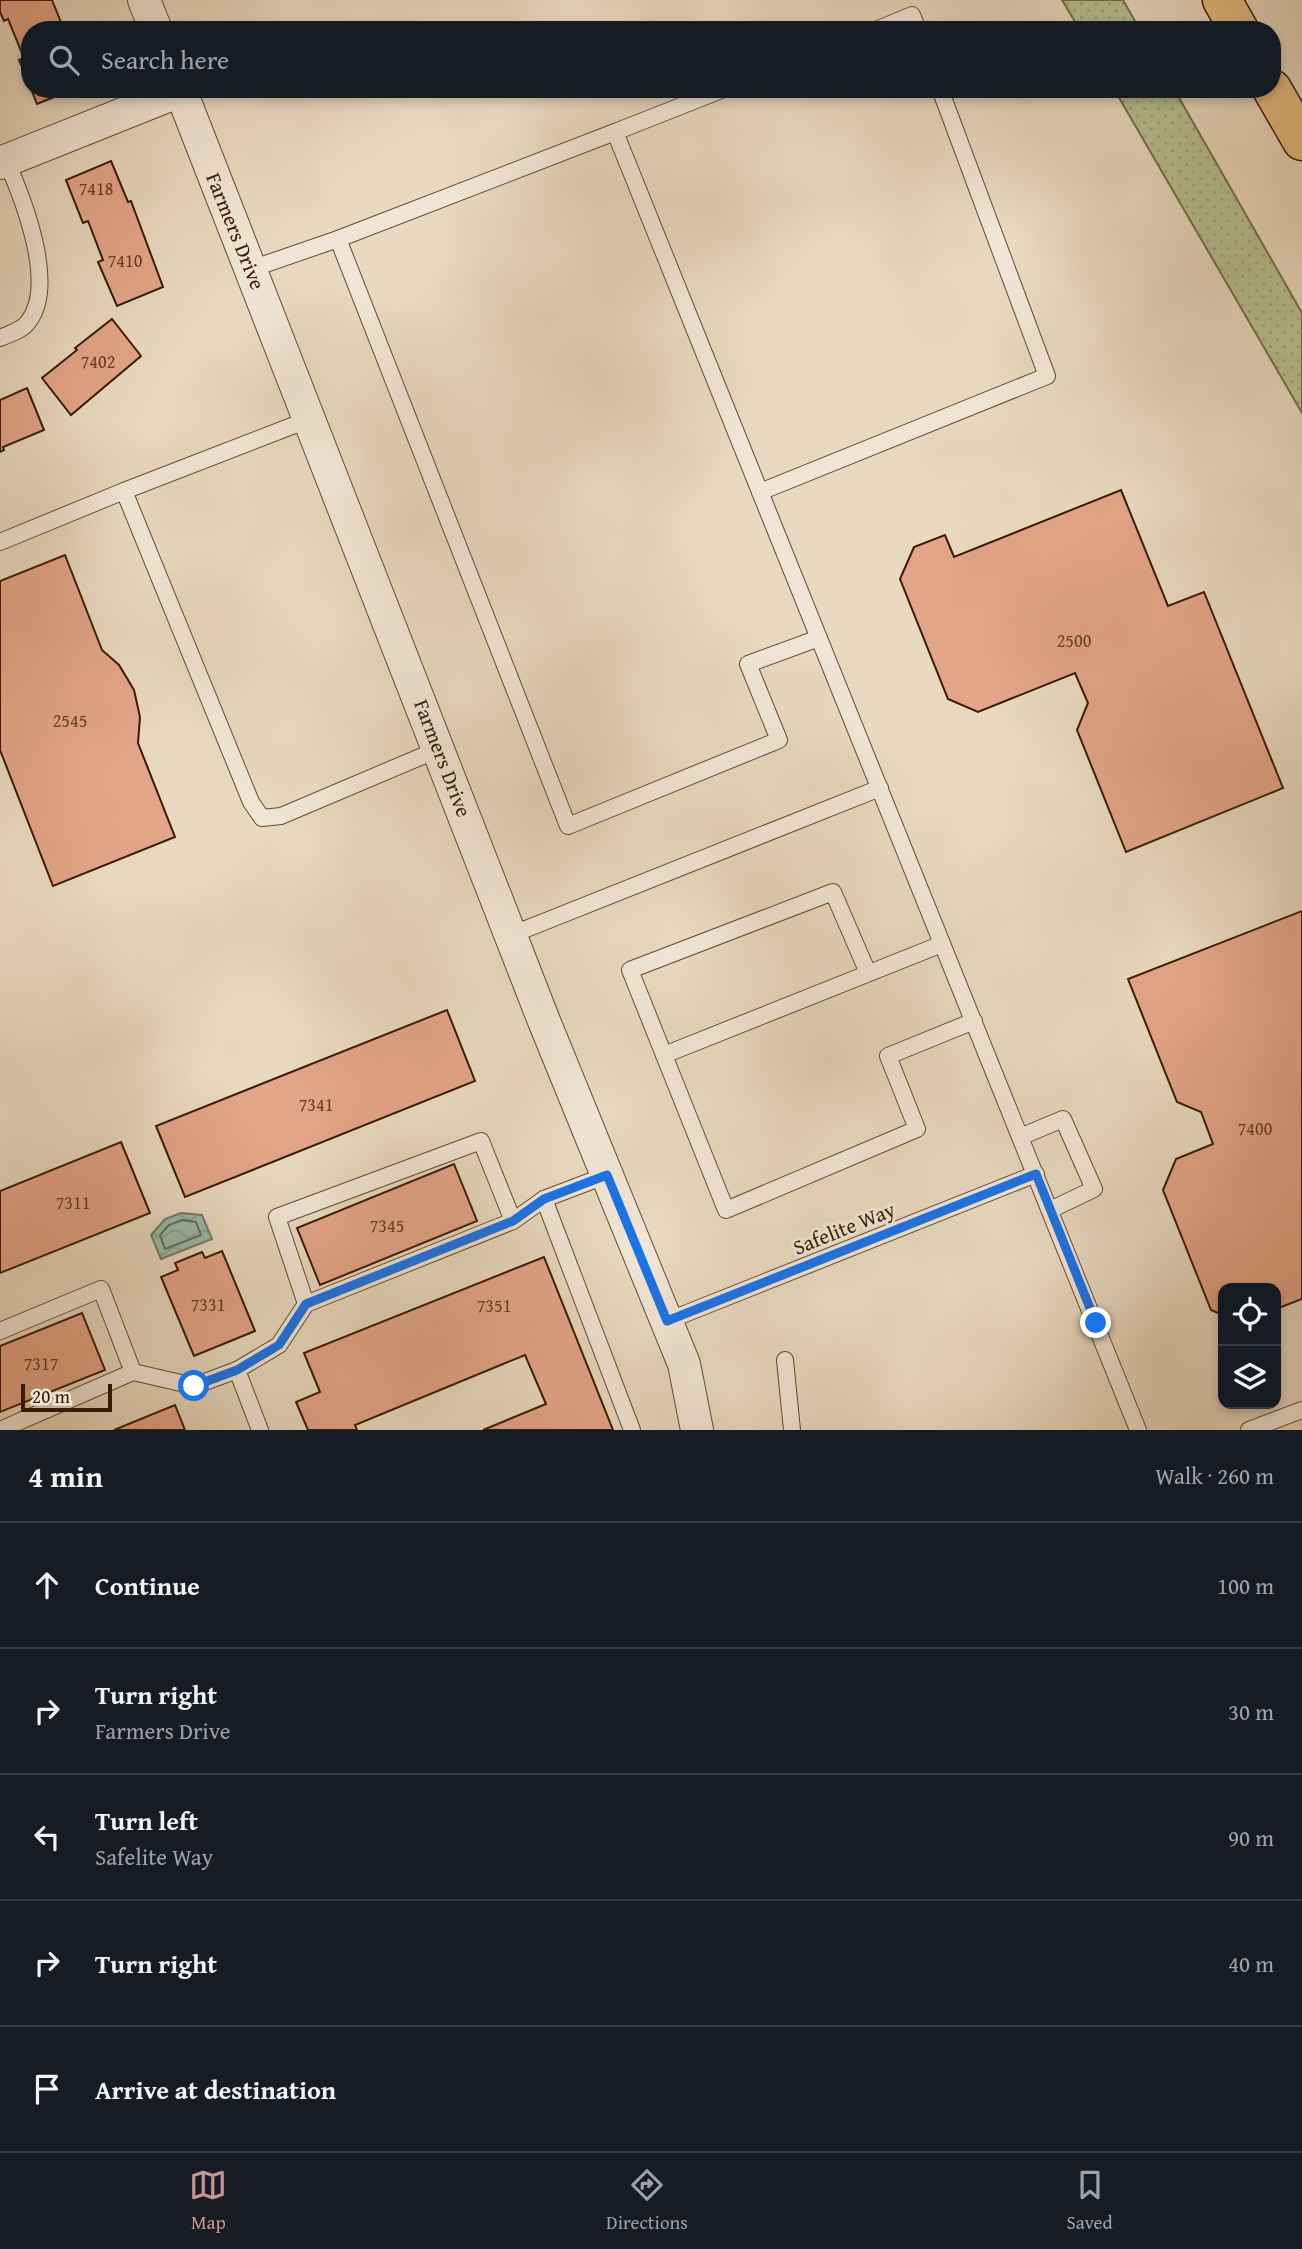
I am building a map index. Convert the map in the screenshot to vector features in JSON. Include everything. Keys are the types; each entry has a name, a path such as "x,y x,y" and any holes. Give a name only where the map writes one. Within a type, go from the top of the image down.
{"highway":[{"path":"1222,0 1234,21"},
{"path":"1277,98 1302,141"}],"street":[{"path":"144,0 152,21"},
{"path":"2,157 159,98"},
{"name":"Farmers Drive","path":"183,98 511,935 684,1364 697,1430"}],"lane":[{"path":"898,21 912,15 914,21"},
{"path":"251,269 338,239 701,98"},
{"path":"760,492 1047,376 943,98"},
{"path":"615,132 1138,1430"},
{"path":"0,338 27,325 37,307 40,272 33,230 2,157"},
{"path":"338,239 568,826 779,740 748,664 819,638"},
{"path":"0,542 310,419"},
{"path":"124,491 251,802 262,817 281,816 439,749"},
{"path":"511,935 880,788"},
{"path":"867,973 833,892 630,970 726,1210 917,1129 888,1056 974,1021"},
{"path":"664,1055 942,944"},
{"path":"1020,1137 1063,1119 1094,1189 1050,1209"},
{"path":"306,1304 277,1217 481,1142 513,1221"},
{"name":"Safelite Way","path":"667,1321 1036,1174"},
{"path":"0,1430 134,1372 194,1386 237,1370 279,1345 306,1304 513,1221 544,1199 607,1175"},
{"path":"544,1199 632,1430"},
{"path":"0,1331 101,1289 134,1372"},
{"path":"785,1360 792,1430"},
{"path":"237,1370 260,1430"},
{"path":"1249,1430 1302,1410"}],"shaded area":[{"path":"1062,0 1123,0 1135,21 1075,21"},
{"path":"1119,98 1179,98 1302,313 1302,413"}],"water":[{"path":"181,1213 202,1215 212,1239 161,1259 151,1235 165,1219"}],"building":[{"path":"0,0 52,0 60,21 21,21 21,51 8,19 4,21 0,12"},
{"path":"35,98 52,98 37,104"},
{"path":"111,161 128,202 131,201 163,287 117,306 98,262 103,260 88,221 83,223 66,180"},
{"path":"112,319 141,356 71,415 42,378"},
{"path":"27,388 44,430 3,447 4,450 0,452 0,400"},
{"path":"1121,490 1168,606 1204,592 1283,788 1126,852 1077,730 1088,703 1075,673 978,712 948,699 900,579 914,547 945,535 954,557"},
{"path":"65,555 102,650 119,665 134,690 140,717 138,743 175,837 53,886 0,750 0,581"},
{"path":"1302,911 1302,1299 1281,1307 1281,1283 1218,1283 1218,1313 1211,1310 1163,1190 1176,1159 1213,1144 1201,1112 1177,1102 1128,979"},
{"path":"447,1010 475,1081 185,1197 156,1126"},
{"path":"121,1142 150,1213 0,1273 0,1191"},
{"path":"454,1164 477,1221 320,1285 297,1228"},
{"path":"222,1251 255,1331 194,1356 161,1277 178,1270 175,1263 202,1252 205,1258"},
{"path":"544,1257 613,1430 483,1430 546,1404 525,1355 355,1425 357,1430 308,1430 296,1402 320,1392 304,1353"},
{"path":"82,1313 105,1370 0,1412 0,1346"},
{"path":"175,1405 185,1430 114,1430"}],"route":[{"path":"194,1386 237,1370 279,1345 306,1304 513,1221 544,1199 607,1175 667,1321 1036,1174 1096,1323"}]}
